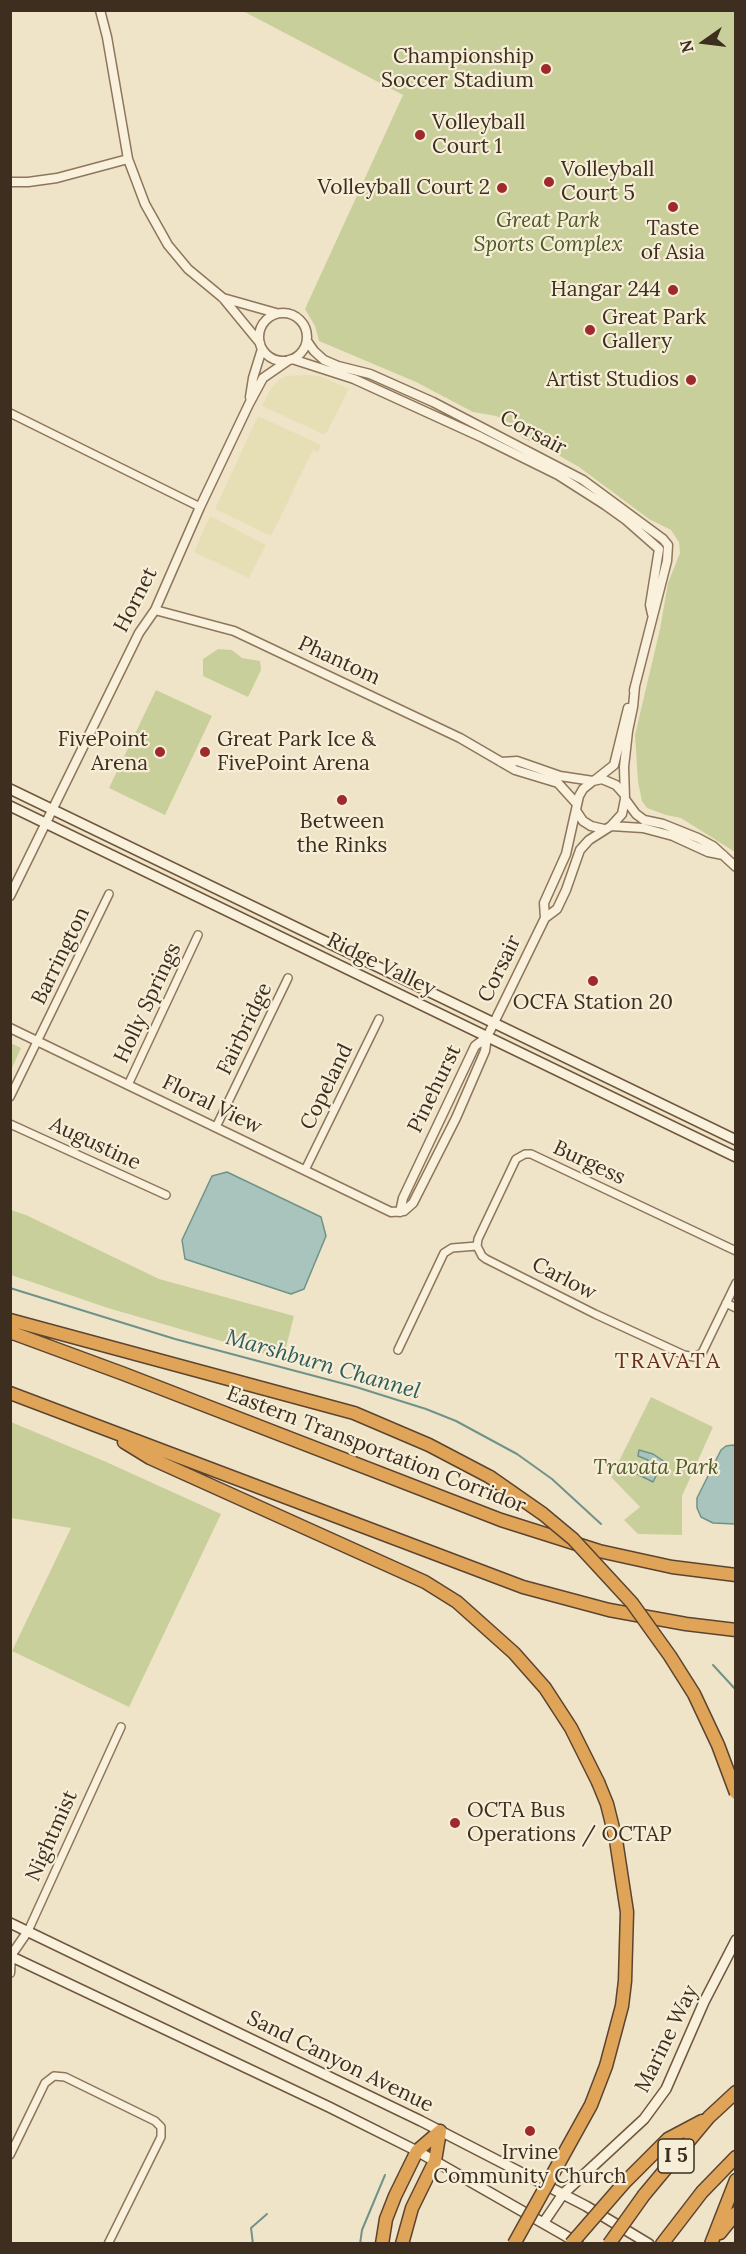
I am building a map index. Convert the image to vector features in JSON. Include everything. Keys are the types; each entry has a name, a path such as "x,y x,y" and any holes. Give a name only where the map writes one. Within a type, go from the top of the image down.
{"highway":[{"path":"10,1320 354,1413 429,1445 490,1477 543,1514 573,1539 632,1603 694,1694 718,1745 735,1793"},
{"name":"Eastern Transportation Corridor","path":"10,1332 501,1521 610,1553 672,1567 735,1575"},
{"path":"10,1393 523,1587 609,1610 735,1630"},
{"path":"97,1425 150,1458 424,1582 457,1602 514,1653 545,1688 571,1728 607,1804 616,1840 627,1912 627,1947 622,2006 606,2066 591,2105 514,2244"},
{"name":"I 5","path":"609,2244 644,2195 709,2117 735,2092"},
{"path":"571,2244 624,2183 668,2139 709,2117"},
{"path":"382,2244 386,2219 417,2151 440,2131"},
{"path":"402,2244 412,2208 435,2162 440,2131"},
{"name":"I 5","path":"662,2244 681,2218 735,2157"},
{"path":"711,2244 735,2180"},
{"path":"711,2244 735,2213"}],"main road":[{"name":"Ridge Valley","path":"10,789 735,1140"},
{"name":"Ridge Valley","path":"10,806 735,1157"},
{"name":"Sand Canyon Avenue","path":"10,1923 440,2131 563,2194 649,2244"},
{"name":"Marine Way","path":"543,2222 563,2194 644,2119 660,2098 672,2078 704,2002 735,1940"},
{"path":"11,1956 417,2151 579,2244"}],"street":[{"path":"100,10 107,37 128,159 145,204 168,245 188,269 223,298 271,358 290,360 301,353 307,341 302,321 290,314 276,314 223,298"},
{"path":"10,182 57,178 128,159"},
{"path":"261,346 259,336 264,322 276,314"},
{"name":"Corsair","path":"307,341 324,360 370,374 433,402 583,480 668,545 656,606 614,765 594,781"},
{"name":"Hornet","path":"249,404 261,346"},
{"name":"Hornet","path":"10,896 139,633 155,610 200,507 249,404 263,378 290,360"},
{"name":"Corsair","path":"290,360 354,379 472,432 558,475 619,515 659,549 650,605 652,615"},
{"path":"10,413 200,507"},
{"name":"Phantom","path":"155,610 234,631 460,738 515,770 558,783 577,808"},
{"name":"Corsair","path":"625,797 624,765 635,686"},
{"name":"Phantom","path":"501,762 517,761 560,776 594,781"},
{"path":"723,856 708,852 673,836 643,828 591,826 583,820 577,808 583,789 594,781 610,781 625,797 636,814 644,820 684,831 713,846 735,867"},
{"path":"608,828 622,814 625,797"},
{"name":"Corsair","path":"545,918 544,903 566,854 577,808"},
{"name":"Corsair","path":"487,1037 545,918 557,909 582,846 608,828"},
{"name":"Barrington","path":"10,1097 109,894"},
{"name":"Holly Springs","path":"128,1084 198,936"},
{"name":"Fairbridge","path":"216,1127 288,978"},
{"name":"Copeland","path":"305,1170 379,1019"},
{"name":"Floral View","path":"10,1028 391,1212 400,1212"},
{"name":"Pinehurst","path":"400,1212 413,1203 456,1118 485,1051 487,1037"},
{"name":"Pinehurst","path":"400,1212 403,1198 476,1046 487,1037"},
{"name":"Augustine","path":"10,1124 166,1195"},
{"name":"Burgess","path":"477,1246 478,1239 516,1159 525,1154 531,1154 735,1251"},
{"path":"398,1350 444,1253 452,1248 477,1246"},
{"name":"Carlow","path":"477,1246 486,1259 684,1355 694,1357 702,1353 735,1283"},
{"path":"726,1303 735,1308"},
{"name":"Nightmist","path":"11,1956 28,1931 121,1727"},
{"path":"10,1973 11,1956"},
{"path":"10,2155 45,2083 52,2076 65,2077 153,2119 161,2127 159,2140 108,2244"}],"shaded area":[{"path":"303,375 320,376 349,389 327,432 323,434 262,406 272,387 280,379"},
{"path":"258,416 321,445 318,452 313,450 271,536 215,509"},
{"path":"210,516 266,545 249,578 194,552"}],"green space":[{"name":"Great Park Sports Complex","path":"243,11 735,11 735,852 681,818 647,808 642,801 638,782 635,735 660,629 668,583 680,553 679,542 671,530 649,519 579,467 546,448 522,438 514,425 496,416 473,412 416,382 319,341 315,326 305,309 403,95"},
{"path":"218,649 232,650 242,658 260,661 261,670 248,697 203,676 203,659"},
{"name":"FivePoint Arena","path":"156,690 212,716 165,815 109,788"},
{"path":"11,1043 21,1048 11,1070"},
{"path":"11,1210 26,1215 159,1279 294,1316 283,1359 108,1308 11,1275"},
{"name":"Travata Park","path":"651,1397 713,1427 682,1496 682,1535 638,1534 624,1520 640,1507 611,1477"},
{"path":"11,1422 221,1514 129,1707 12,1651 71,1528 11,1518"}],"water":[{"path":"227,1172 321,1217 326,1236 304,1289 291,1294 185,1259 182,1240 212,1176"},
{"path":"733,1445 736,1447 735,1524 713,1523 701,1517 697,1508 697,1498 721,1450"},
{"path":"639,1450 653,1454 668,1464 663,1468 654,1462 651,1469 657,1474 653,1482 633,1472 637,1465 645,1466 648,1460 638,1456"}],"waterway":[{"name":"Marshburn Channel","path":"10,1288 175,1339 356,1387 426,1409 456,1421 517,1454 552,1479 601,1524"},
{"name":"Marshburn Channel","path":"713,1665 736,1690"},
{"path":"360,2244 362,2230 385,2175"},
{"path":"253,2244 251,2228 267,2214"}],"place":[{"name":"Championship Soccer Stadium","path":"546,69"},
{"name":"Volleyball Court 1","path":"420,135"},
{"name":"Volleyball Court 5","path":"549,182"},
{"name":"Volleyball Court 2","path":"502,188"},
{"name":"Taste of Asia","path":"673,207"},
{"name":"Hangar 244","path":"673,290"},
{"name":"Great Park Gallery","path":"590,330"},
{"name":"Artist Studios","path":"691,380"},
{"name":"FivePoint Arena","path":"160,752"},
{"name":"Great Park Ice & FivePoint Arena","path":"205,752"},
{"name":"Between the Rinks","path":"342,800"},
{"name":"OCFA Station 20","path":"593,981"},
{"name":"OCTA Bus Operations / OCTAP","path":"455,1823"},
{"name":"Irvine Community Church","path":"530,2131"}],"district":[{"name":"TRAVATA","path":"668,1362"}]}
